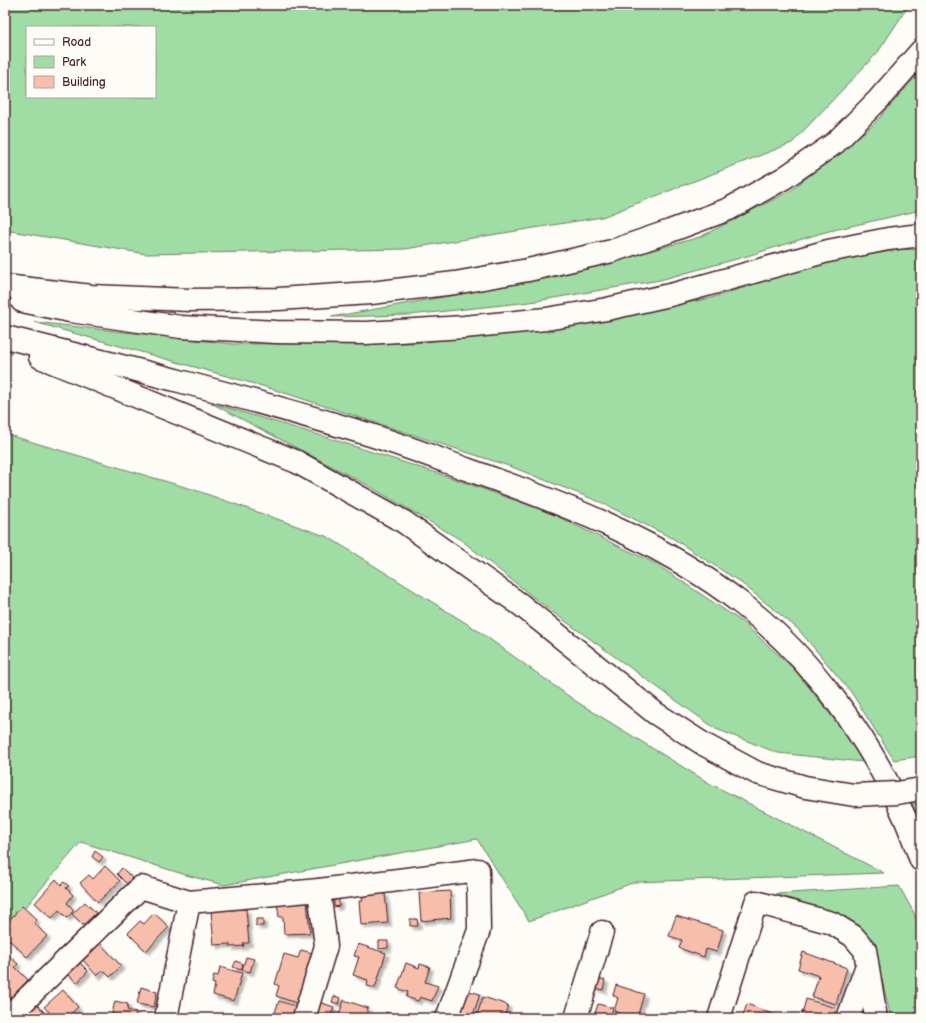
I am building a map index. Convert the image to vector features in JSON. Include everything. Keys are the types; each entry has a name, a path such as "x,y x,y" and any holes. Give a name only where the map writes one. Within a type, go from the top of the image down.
{"main road":[{"path":"5,286 91,296 190,300 278,299 371,293 455,283 528,270 612,251 729,209 784,178 835,143 878,100 921,51"},
{"path":"5,297 70,311 182,327 276,332 366,333 464,327 546,319 607,309 674,294 828,251 888,239 921,235"},
{"path":"5,336 206,388 355,430 532,492 596,519 649,544 698,573 742,604 777,634 814,673 847,716 879,766 906,819 921,860"},
{"path":"5,342 297,462 404,522 521,605 655,713 704,745 757,773 804,787 854,795 897,793 921,789"},
{"path":"11,1014 141,887 189,902 319,890 478,870 479,930 447,1018"},
{"path":"304,1018 326,946 319,890"},
{"path":"166,1018 189,902"},
{"path":"719,1018 756,902 832,923 853,936 865,950 876,1018"},
{"path":"578,1017 602,932"},
{"path":"848,1018 867,965"}],"green space":[{"path":"5,5 909,5 878,52 792,143 602,217 405,249 146,254 5,230"},
{"path":"921,71 921,210 825,232 744,257 660,280 530,302 410,315 331,317 555,277 700,237 790,191 873,125"},
{"path":"903,249 921,250 921,756 894,760 851,692 798,629 740,582 672,538 600,502 512,467 269,388 34,322 233,344 414,343 562,328 711,298 826,262"},
{"path":"211,403 326,437 449,477 548,512 656,564 741,621 794,669 847,735 863,762 778,753 716,729 551,611 461,540 369,486"},
{"path":"5,434 195,490 328,537 477,630 577,702 709,783 884,873 635,882 529,921 477,839 224,885 186,875 81,842 5,931"},
{"path":"921,803 921,827 912,804"},
{"path":"899,886 914,913 921,937 921,1018 891,1018 873,943 843,917 776,894"}],"building":[{"path":"95,851 103,857 99,862 92,857"},
{"path":"105,866 120,881 98,902 80,883 89,875 93,879"},
{"path":"122,868 132,878 127,884 117,874"},
{"path":"56,879 61,885 64,882 69,886 66,888 73,895 67,903 74,910 67,918 59,910 52,918 35,903"},
{"path":"450,891 451,918 421,921 419,893"},
{"path":"385,893 388,923 361,925 359,901 363,901 362,895"},
{"path":"339,899 339,906 334,907 334,900"},
{"path":"307,901 310,933 284,934 283,917 279,917 277,902"},
{"path":"85,902 96,913 83,925 72,914"},
{"path":"22,906 37,920 34,923 47,936 27,957 5,936 5,925"},
{"path":"246,909 249,943 243,943 244,946 230,947 230,944 214,945 211,911"},
{"path":"154,913 169,927 146,951 128,933 140,921 144,924"},
{"path":"676,916 723,930 717,952 706,949 704,957 679,948 682,940 669,936"},
{"path":"256,919 263,919 263,926 256,926"},
{"path":"410,919 417,919 418,926 410,926"},
{"path":"379,941 388,941 388,948 379,949"},
{"path":"99,942 121,966 110,977 103,970 97,976 82,959"},
{"path":"358,944 386,953 375,988 367,986 368,980 353,975 359,957 354,956"},
{"path":"301,950 316,954 308,980 304,979 296,1003 276,996 279,986 275,984 284,954 298,958"},
{"path":"5,952 18,964 15,967 28,980 5,1005"},
{"path":"803,952 847,968 836,1004 812,997 819,976 798,969"},
{"path":"246,957 254,959 250,972 242,970"},
{"path":"77,960 88,971 77,983 66,972"},
{"path":"236,961 243,964 241,970 233,967"},
{"path":"406,963 419,968 420,964 430,967 425,982 438,986 432,1001 420,997 418,1001 406,997 408,992 397,988"},
{"path":"220,967 242,973 234,1001 213,995 215,984 212,983 214,975 218,976"},
{"path":"597,978 605,980 603,990 595,988"},
{"path":"616,985 644,994 637,1018 619,1018 621,1014 614,1011 618,998 613,995"},
{"path":"141,987 157,992 154,1007 137,1004"},
{"path":"462,989 480,994 472,1018 454,1012"},
{"path":"63,990 78,1007 66,1018 55,1018 44,1007"},
{"path":"334,996 341,998 339,1004 332,1002"},
{"path":"483,997 508,1005 504,1018 476,1018"},
{"path":"806,999 836,1008 833,1018 801,1018"},
{"path":"344,1000 368,1008 365,1018 338,1018"},
{"path":"115,1001 128,1004 127,1010 136,1012 135,1018 111,1018"},
{"path":"279,1001 298,1007 295,1018 273,1018"},
{"path":"34,1002 45,1013 41,1018 19,1018"},
{"path":"319,1002 334,1007 330,1018 314,1017"},
{"path":"598,1004 613,1008 610,1018 599,1018 594,1016"},
{"path":"747,1004 777,1016 776,1018 742,1018"},
{"path":"386,1012 396,1016 395,1018 384,1018"}]}
